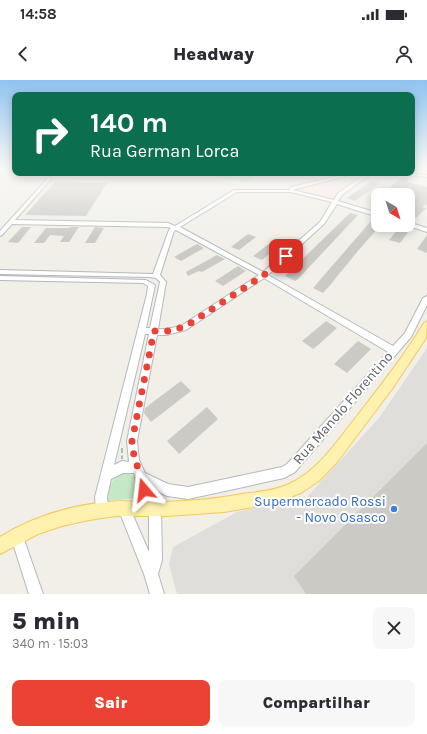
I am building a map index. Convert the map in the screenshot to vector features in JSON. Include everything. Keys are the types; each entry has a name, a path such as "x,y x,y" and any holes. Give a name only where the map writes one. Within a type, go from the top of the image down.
{"main road":[{"path":"0,546 16,534 63,518 102,510 124,508 155,509 232,504 273,496 295,489 325,466 388,386 426,330"}],"street":[{"path":"0,234 36,193"},
{"path":"156,276 172,230 233,193"},
{"path":"299,193 335,201 371,213"},
{"path":"142,331 171,331 186,326 264,275 322,223 341,193"},
{"path":"424,230 427,221"},
{"path":"10,222 168,225 177,228 264,275 394,351"},
{"path":"0,272 15,275 149,282 152,285 101,497 102,510"},
{"path":"0,278 15,275 156,276 162,280 164,284 133,432 133,451 146,498 155,509 156,547 151,574"},
{"name":"Rua Manolo Florentino","path":"122,466 139,472 166,490 188,493 284,472 291,468 408,335 427,298"},
{"path":"107,475 122,466"},
{"path":"124,508 151,574 157,594"},
{"path":"16,534 36,594"}],"path":[{"path":"122,445 122,466"}],"shaded area":[{"path":"308,193 336,193 333,198"},
{"path":"427,348 427,594 177,594 169,564 173,547 237,512 307,497 379,418"}],"green space":[{"path":"123,473 130,474 135,478 138,498 108,501 111,484 115,478"}],"building":[{"path":"45,193 101,193 86,216 25,215"},
{"path":"354,193 366,193 355,201 347,198"},
{"path":"415,193 427,193 427,204 422,207 426,208 416,218"},
{"path":"350,213 358,215 298,279 295,281 285,276"},
{"path":"371,221 371,232 374,232 331,284 323,293 313,288"},
{"path":"22,227 31,227 18,243 8,242"},
{"path":"79,227 69,242 60,242 64,236 50,235 44,243 34,243 46,228"},
{"path":"95,227 104,228 95,243 85,243"},
{"path":"396,232 408,232 400,243 389,240"},
{"path":"248,234 256,237 239,250 231,247"},
{"path":"427,235 427,253 417,249"},
{"path":"270,243 279,246 262,260 253,256"},
{"path":"197,244 204,248 181,261 174,257"},
{"path":"217,255 225,259 202,272 199,271 188,276 186,272"},
{"path":"238,266 246,271 223,286 215,281"},
{"path":"326,321 337,328 318,345 313,349 302,341"},
{"path":"358,341 371,349 347,373 334,364"},
{"path":"181,381 191,391 151,422 144,413 145,408"},
{"path":"207,407 218,419 179,454 167,441"},
{"name":"Supermercado Rossi - Novo Osasco","path":"427,443 427,594 306,594 294,576"}],"place":[{"name":"Supermercado Rossi - Novo Osasco","path":"394,509"}],"route":[{"path":"144,490 141,477 134,460 132,441 154,331 166,332 179,330 264,275 286,256"}]}
